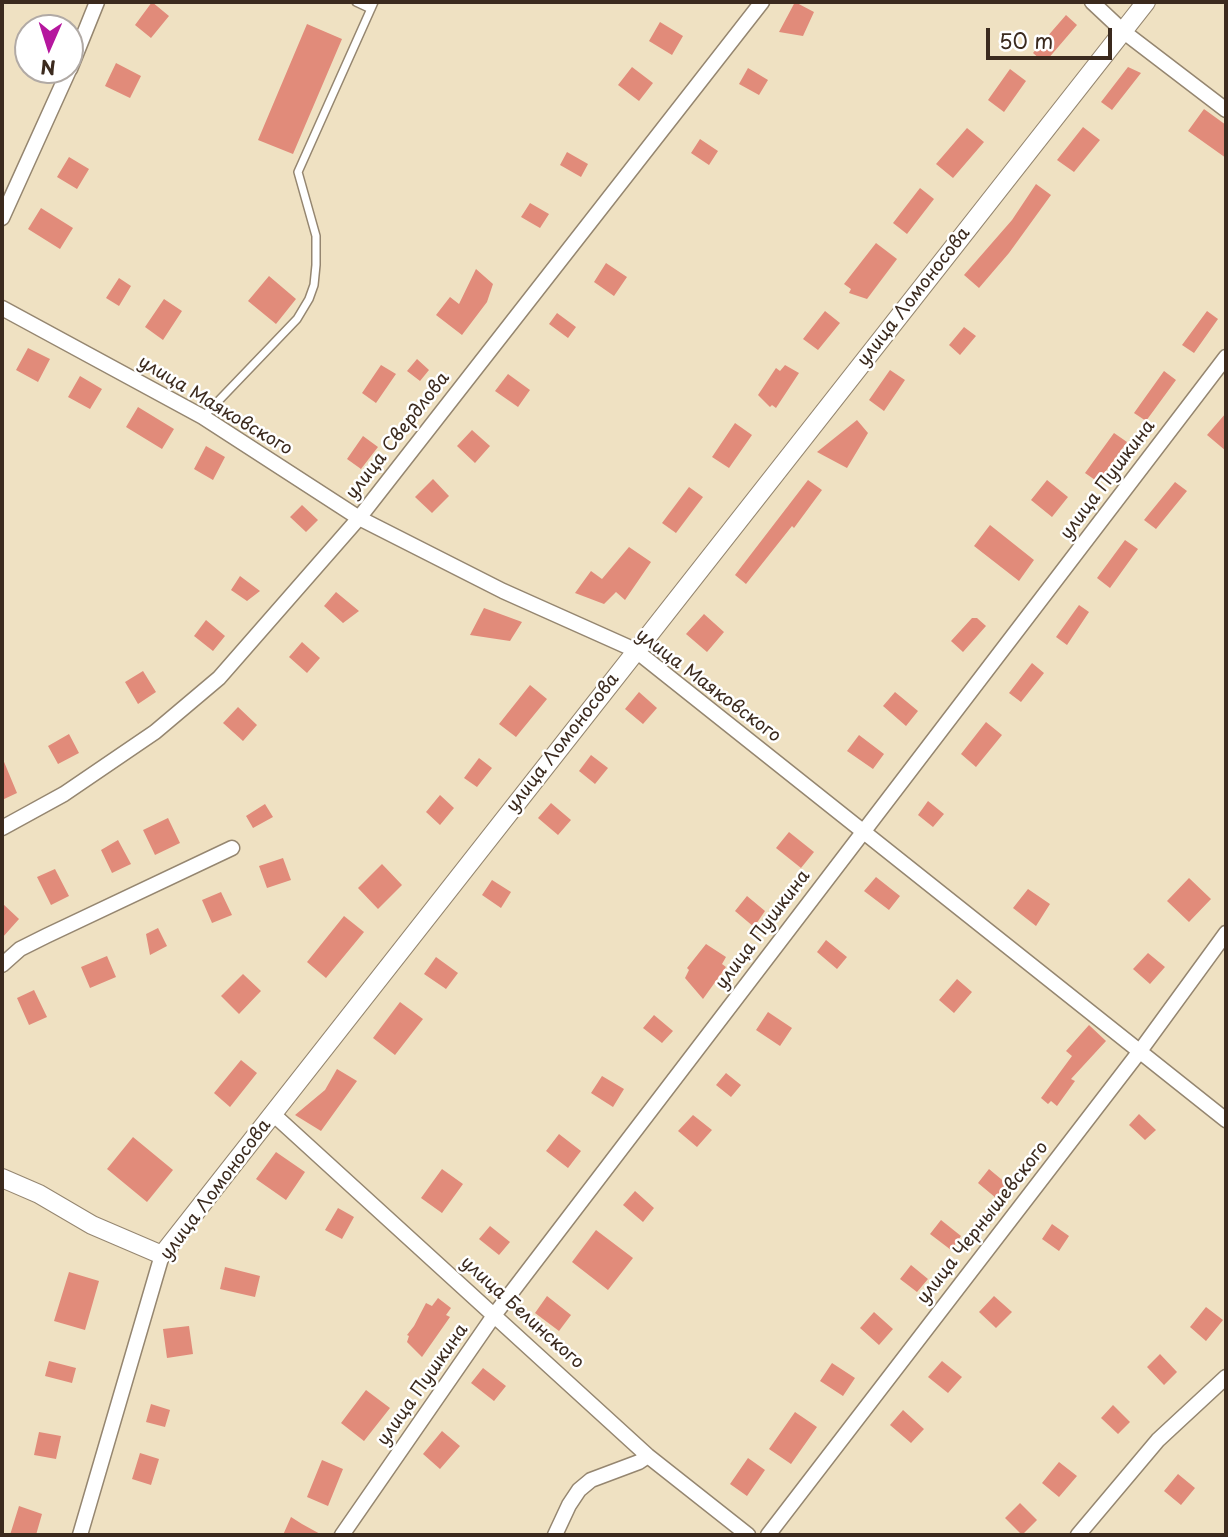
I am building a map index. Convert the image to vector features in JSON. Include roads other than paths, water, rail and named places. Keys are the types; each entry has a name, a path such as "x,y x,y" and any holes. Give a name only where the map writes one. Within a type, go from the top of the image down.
{"street":[{"path":"84,34 97,2"},
{"name":"улица Свердлова","path":"2,828 64,794 136,745 219,678 359,518 762,2"},
{"path":"1092,2 1124,32 1226,110"},
{"name":"улица Ломоносова","path":"80,1535 162,1255 1146,2"},
{"path":"2,218 63,84"},
{"name":"улица Маяковского","path":"2,308 203,417 359,518 503,592 635,650 1226,1120"},
{"name":"улица Пушкина","path":"342,1535 495,1314 1226,357"},
{"path":"2,965 20,949 232,848"},
{"name":"улица Чернышевского","path":"768,1535 1140,1051 1226,933"},
{"name":"улица Белинского","path":"273,1114 648,1456 748,1535"},
{"path":"2,1178 39,1194 92,1226 162,1255"},
{"path":"1078,1535 1158,1440 1226,1377"},
{"path":"555,1535 579,1490 591,1480 648,1456"}],"lane":[{"path":"203,417 296,319 309,299 316,265 316,236 298,172 373,5 356,2"}]}
